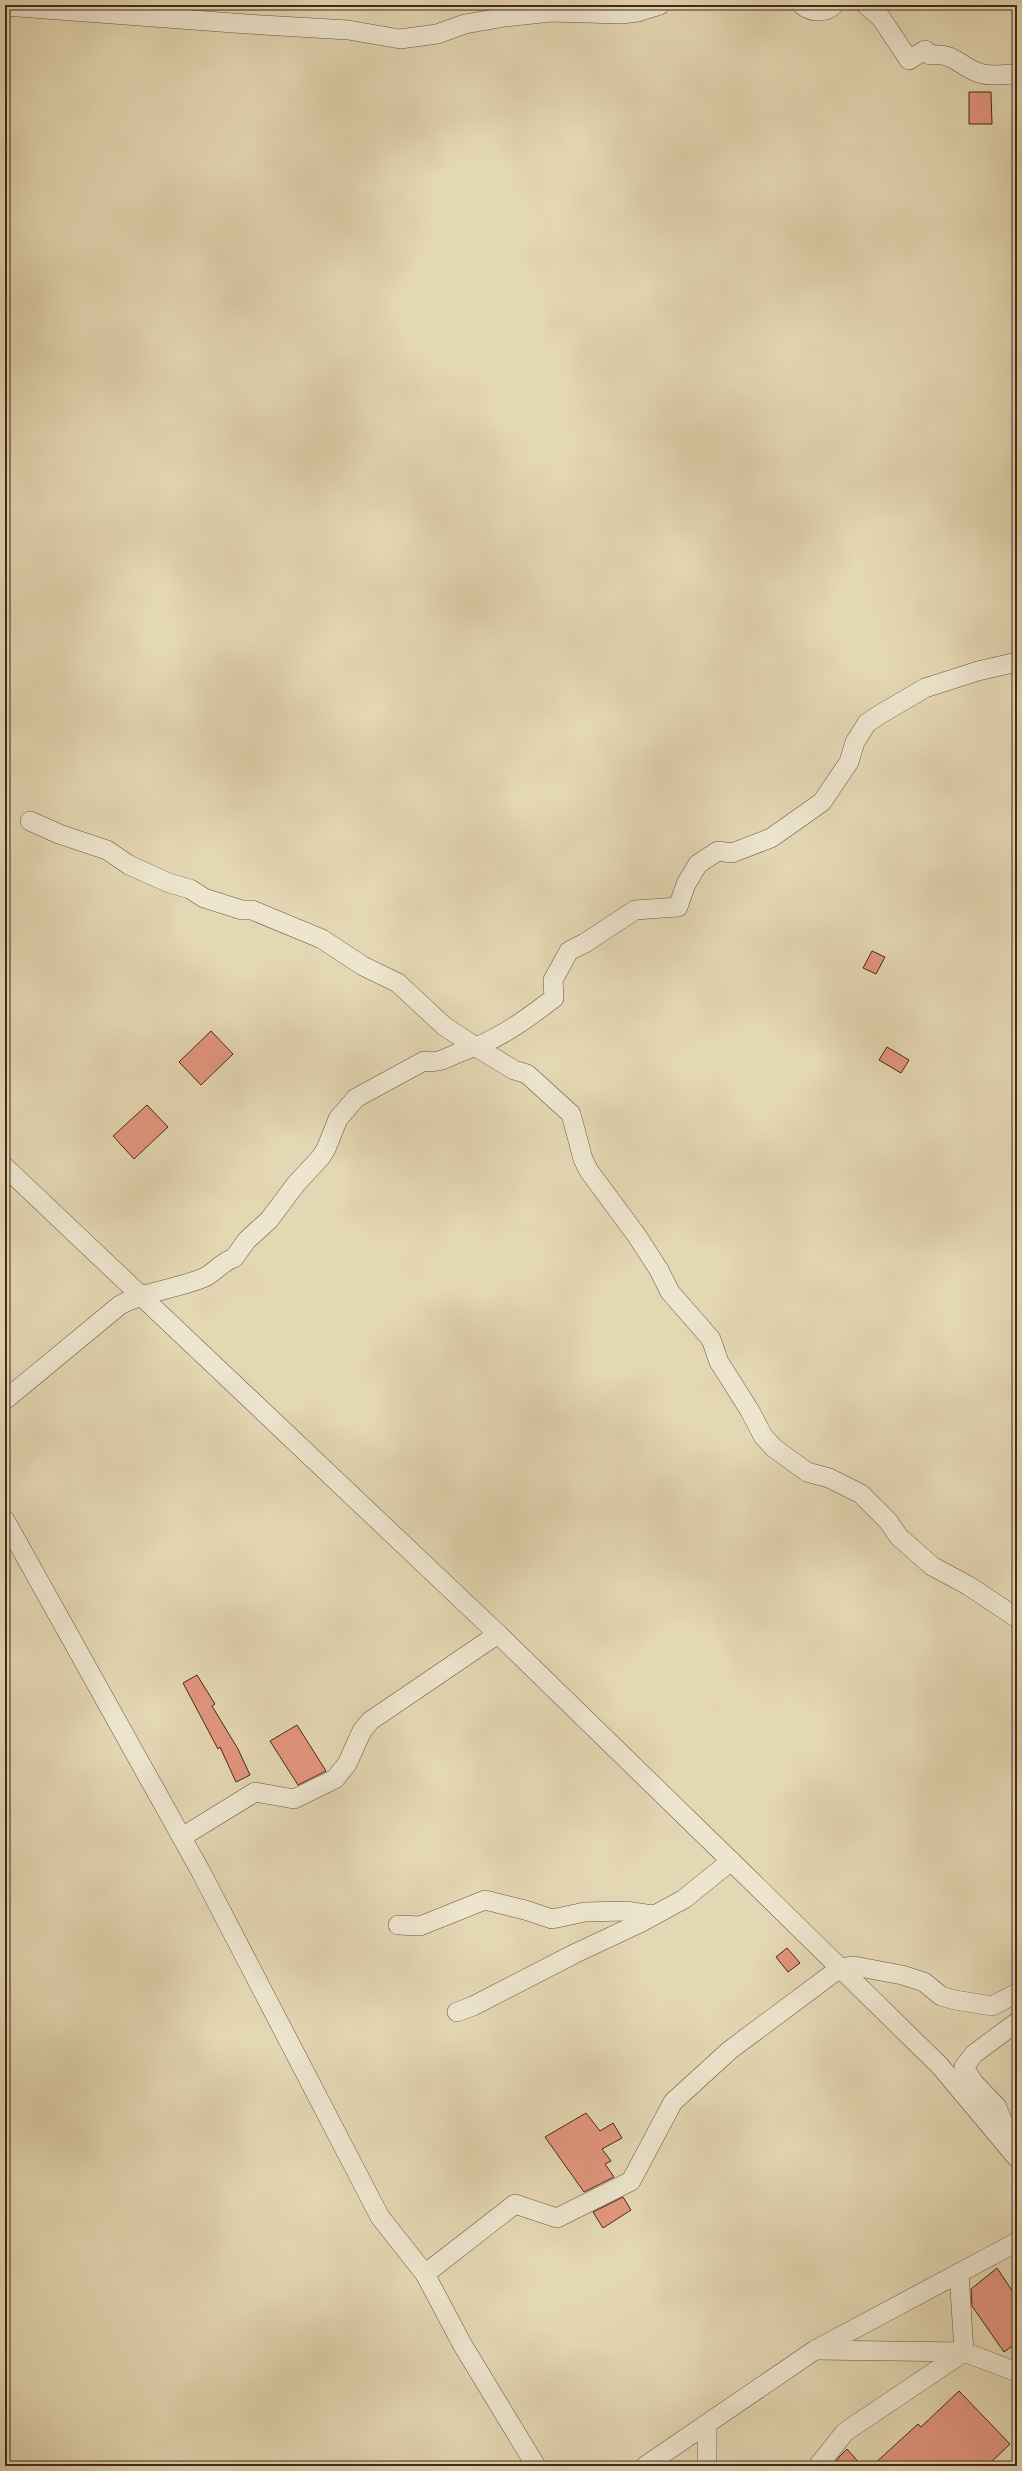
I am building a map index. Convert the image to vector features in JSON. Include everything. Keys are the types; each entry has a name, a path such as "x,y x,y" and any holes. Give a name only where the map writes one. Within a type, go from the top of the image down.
{"street":[{"path":"5,6 348,30 400,39 437,34 465,24 505,17 550,12 621,14 638,12 660,5"},
{"path":"802,5 817,11 829,10 834,5"},
{"path":"866,5 881,18 909,60 926,50 930,55 953,57 964,66 980,74 1017,74"},
{"path":"5,1400 108,1313 120,1305 141,1296 183,1286 204,1278 226,1261 234,1258 247,1240 269,1220 296,1184 321,1157 338,1119 356,1098 424,1061 436,1063 459,1052 498,1038 527,1020 554,998 553,980 569,951 585,943 635,910 678,907 686,884 698,864 718,851 732,853 771,838 822,802 849,762 855,742 867,723 925,688 978,671 1017,662"},
{"path":"30,821 59,834 107,850 129,865 169,884 190,889 204,898 242,910 252,910 293,929 322,939 363,966 398,983 444,1026 507,1066 527,1074 571,1114 583,1159 589,1171 638,1236 659,1270 670,1292 711,1340 719,1362 747,1406 763,1436 774,1448 807,1472 829,1478 861,1494 888,1521 899,1536 932,1566 1002,1606 1017,1618"},
{"path":"5,1167 498,1634 731,1861 940,2066 1016,2157"},
{"path":"5,1520 182,1838 380,2217 425,2274 462,2344 536,2466"},
{"path":"182,1838 255,1792 294,1799 335,1779 347,1764 362,1731 370,1721 498,1634"},
{"path":"457,2012 474,2006 684,1899 731,1861"},
{"path":"398,1925 420,1926 485,1900 525,1910 552,1919 585,1912 625,1911 653,1915"},
{"path":"425,2274 515,2204 557,2218 631,2181 673,2102 730,2050 840,1968 854,1966 902,1975 924,1982 941,1996 992,2006 1017,1994"},
{"path":"1016,2157 997,2107 974,2083 964,2067 974,2054 1017,2022"},
{"path":"645,2466 815,2350 1017,2242"},
{"path":"959,2273 964,2352"},
{"path":"815,2350 964,2352 1017,2372"},
{"path":"818,2466 845,2432 964,2352"},
{"path":"707,2424 707,2466"}],"building":[{"path":"969,92 991,92 992,124 969,124"},
{"path":"872,951 885,957 876,974 863,968"},
{"path":"211,1031 233,1054 201,1085 179,1062"},
{"path":"887,1047 909,1060 901,1073 879,1060"},
{"path":"147,1105 168,1127 134,1159 113,1136"},
{"path":"197,1675 215,1704 212,1706 238,1749 250,1775 236,1782 220,1747 218,1749 183,1683"},
{"path":"297,1725 326,1771 298,1785 270,1741"},
{"path":"787,1948 800,1963 788,1972 776,1957"},
{"path":"586,2113 600,2131 613,2123 622,2138 602,2149 611,2161 605,2164 614,2177 584,2192 545,2137"},
{"path":"623,2197 631,2210 603,2228 593,2212"},
{"path":"997,2268 1017,2298 1017,2343 1004,2352 972,2306 971,2289"},
{"path":"959,2391 1010,2444 987,2466 872,2466 918,2424 921,2427"},
{"path":"847,2449 862,2466 832,2466 840,2456"}]}
